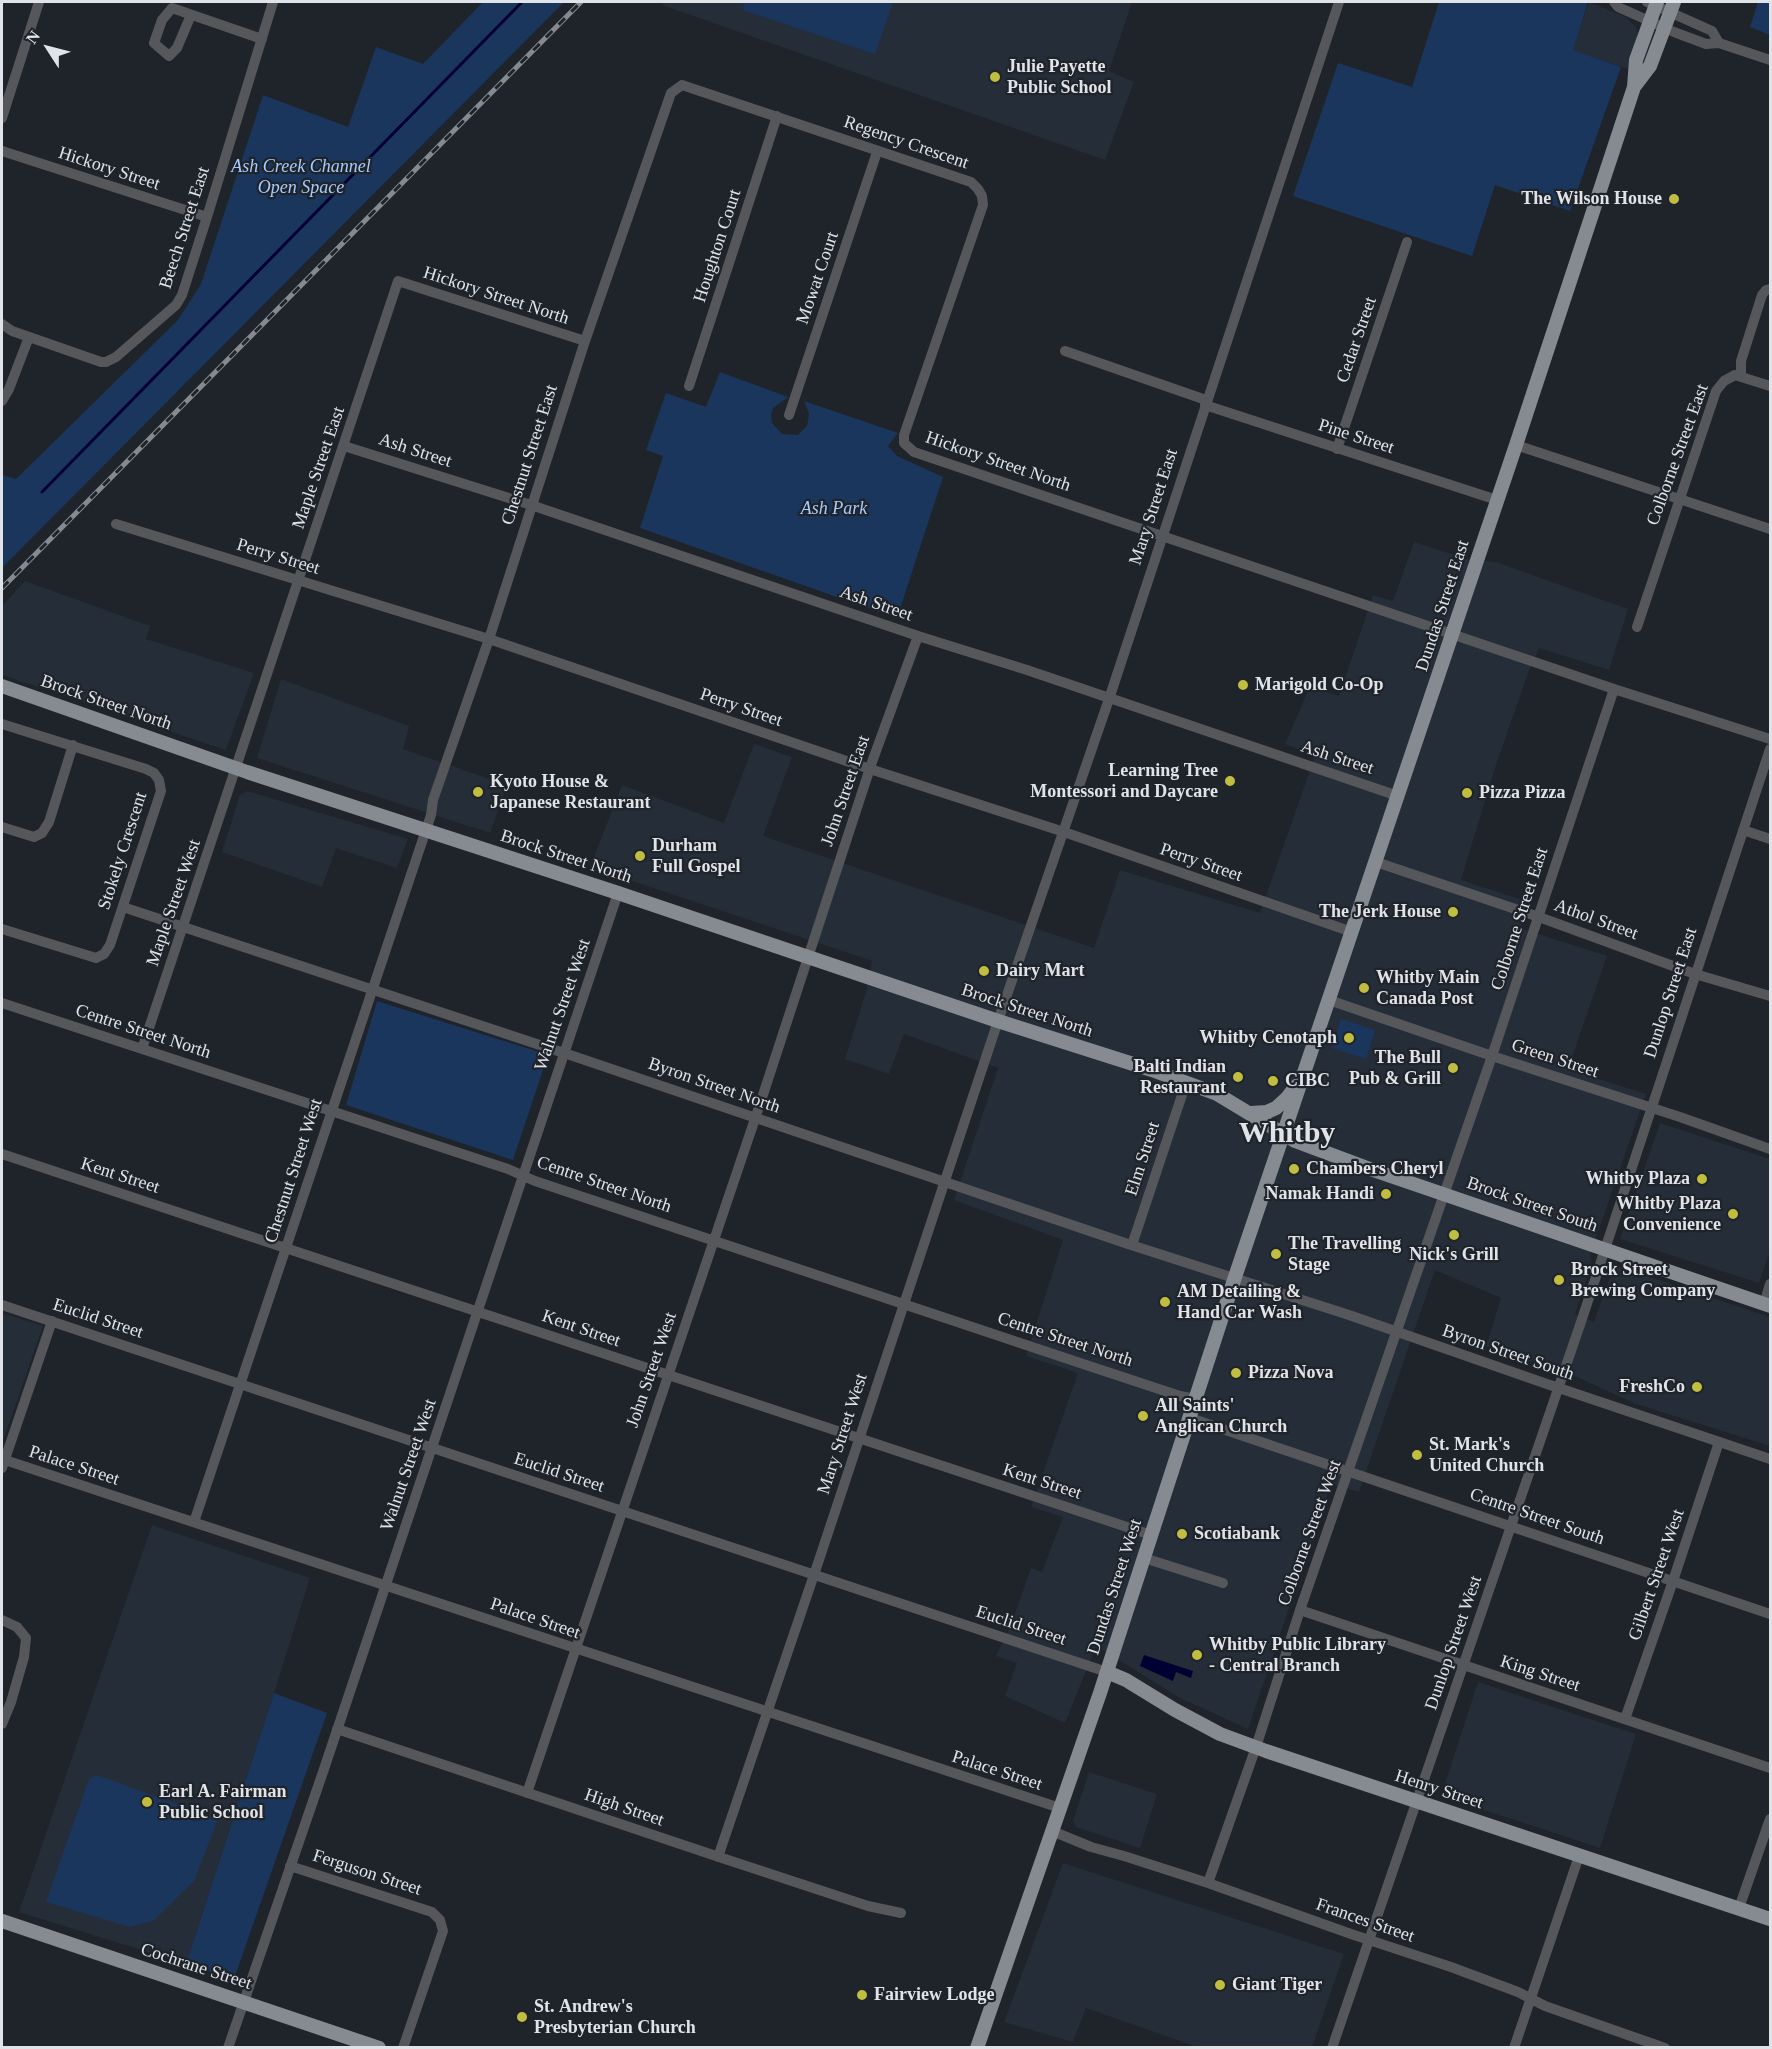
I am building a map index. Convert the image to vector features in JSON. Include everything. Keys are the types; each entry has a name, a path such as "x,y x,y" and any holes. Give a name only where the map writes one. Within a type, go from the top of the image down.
{"main road":[{"name":"Dundas Street East","path":"1283,1135 1516,446 1634,87 1636,60 1650,21 1653,3"},
{"name":"Dundas Street East","path":"1634,87 1650,66 1672,7"},
{"name":"Brock Street North","path":"2,686 236,768 1121,1060 1217,1094 1251,1113 1283,1135"},
{"path":"1251,1113 1267,1112 1276,1108 1303,1077"},
{"name":"Brock Street South","path":"1283,1135 1370,1169 1767,1305"},
{"name":"Dundas Street West","path":"977,2048 1107,1672 1283,1135"},
{"name":"Henry Street","path":"1107,1672 1126,1680 1220,1734 1770,1919"},
{"name":"Cochrane Street","path":"2,1921 379,2048"}],"street":[{"path":"2,118 39,2"},
{"name":"Beech Street East","path":"2,324 12,331 101,362 111,360 176,305 182,295 207,217 273,2"},
{"name":"Mary Street East","path":"998,1021 1109,699 1339,2"},
{"path":"1614,2 1617,8 1706,44 1719,43 1770,60"},
{"path":"1653,3 1672,7 1712,31 1719,43"},
{"path":"191,15 262,39"},
{"name":"Regency Crescent","path":"671,93 682,85 777,116 877,152 971,182 982,196 982,205 904,435 904,443"},
{"name":"Chestnut Street East","path":"426,830 433,800 489,639 585,341 671,93"},
{"name":"Houghton Court","path":"689,386 777,116"},
{"name":"Hickory Street","path":"2,151 207,217"},
{"name":"Mowat Court","path":"789,415 877,152"},
{"name":"Cedar Street","path":"1337,449 1407,242"},
{"name":"Hickory Street North","path":"398,281 585,341"},
{"name":"Maple Street East","path":"236,768 398,281"},
{"path":"1770,289 1762,295 1741,361 1741,376 1770,386"},
{"path":"2,401 29,337"},
{"name":"Pine Street","path":"1065,351 1337,449 1497,500"},
{"name":"Colborne Street East","path":"1637,627 1716,391 1724,381 1735,375 1741,376"},
{"name":"Hickory Street North","path":"904,443 908,448 925,456 1614,689 1770,739"},
{"name":"Ash Street","path":"344,446 531,505 1398,796"},
{"path":"1516,446 1770,530"},
{"name":"Perry Street","path":"116,524 489,639 870,769 1064,832 1352,932"},
{"name":"John Street East","path":"809,957 870,769 918,636"},
{"name":"Colborne Street East","path":"1444,1193 1539,917 1614,689"},
{"name":"Stokely Crescent","path":"2,724 146,769 154,773 159,780 161,791 110,945 104,954 96,958 2,929"},
{"path":"2,827 34,837 42,833 50,822 73,745"},
{"name":"Dunlop Street East","path":"1605,1249 1770,749"},
{"name":"Maple Street West","path":"142,1049 236,768"},
{"name":"Chestnut Street West","path":"194,1522 426,830"},
{"path":"1743,830 1770,839"},
{"name":"Athol Street","path":"1376,861 1695,974 1770,996"},
{"name":"Walnut Street West","path":"228,2048 433,1448 618,893"},
{"name":"Byron Street North","path":"123,907 1132,1245 1235,1277"},
{"name":"John Street West","path":"527,1793 809,957"},
{"name":"Green Street","path":"1329,999 1770,1149"},
{"name":"Centre Street North","path":"2,1003 1180,1396 1196,1399"},
{"name":"Mary Street West","path":"718,1857 946,1182 998,1021"},
{"name":"Elm Street","path":"1132,1245 1186,1083"},
{"name":"Kent Street","path":"2,1154 1151,1535"},
{"name":"Colborne Street West","path":"1208,1883 1444,1193"},
{"name":"Dunlop Street West","path":"1332,2048 1605,1249"},
{"name":"Byron Street South","path":"1235,1277 1770,1459"},
{"path":"1767,1305 1770,1284"},
{"name":"Euclid Street","path":"2,1305 1107,1672"},
{"path":"3,1463 52,1321"},
{"name":"Centre Street South","path":"1190,1418 1770,1614"},
{"name":"Gilbert Street West","path":"1625,1719 1674,1581 1719,1442"},
{"name":"Palace Street","path":"3,1463 194,1522 575,1650 1060,1808"},
{"path":"1144,1558 1223,1583"},
{"name":"King Street","path":"1300,1610 1770,1768"},
{"path":"2,1620 17,1627 26,1638 24,1657 2,1724"},
{"name":"High Street","path":"337,1730 868,1906 901,1913"},
{"path":"1739,1908 1770,1819"},
{"name":"Frances Street","path":"1052,1832 1090,1847 1208,1883 1450,1967 1518,1992 1530,2000 1665,2048"},
{"path":"1514,2048 1579,1856"},
{"name":"Ferguson Street","path":"290,1866 432,1912 440,1920 443,1931 403,2048"}],"shaded area":[{"name":"Julie Payette Public School","path":"665,2 1132,2 1109,71 1134,82 1105,160 662,5"},
{"path":"1589,2 1626,17 1636,27 1637,40 1628,69 1572,50"},
{"path":"1414,542 1467,559 1496,562 1628,609 1609,670 1539,648 1496,765 1461,880 1529,902 1520,928 1607,956 1568,1069 1646,1094 1590,1255 1592,1264 1575,1314 1594,1322 1614,1265 1770,1317 1770,1446 1636,1404 1577,1377 1486,1347 1501,1298 1435,1270 1359,1492 1331,1484 1248,1729 1180,1698 1096,1646 1065,1723 1005,1696 1017,1663 996,1656 1011,1625 1031,1568 1042,1572 1063,1517 1031,1507 1078,1373 1026,1356 1063,1240 954,1200 998,1068 904,1034 889,1074 845,1059 866,992 872,961 590,867 622,785 724,823 754,744 792,757 763,836 1094,948 1120,870 1260,913 1315,756 1285,744 1310,686 1339,696 1373,595 1393,601"},
{"path":"25,581 150,626 146,639 254,673 226,750 2,675 2,606"},
{"path":"281,679 409,726 403,749 507,785 490,833 257,758"},
{"path":"247,791 408,839 397,868 336,848 322,887 222,852 240,795"},
{"path":"1660,1123 1770,1159 1770,1251 1759,1283 1620,1239"},
{"path":"2,1313 43,1326 2,1444"},
{"name":"Earl A. Fairman Public School","path":"152,1525 310,1578 186,1964 19,1912"},
{"path":"1144,1655 1193,1671 1191,1678 1176,1672 1173,1681 1140,1666"},
{"path":"1478,1682 1636,1734 1600,1848 1441,1796"},
{"path":"1089,1772 1157,1794 1140,1848 1076,1827 1073,1820"},
{"path":"1063,1863 1344,1954 1312,2047 1197,2047 1086,2008 1073,2042 1004,2022"}],"green space":[{"name":"Ash Creek Channel Open Space","path":"483,2 564,2 2,568 2,475 16,479 178,320 201,284 263,95 348,127 376,47 423,64"},
{"path":"745,2 893,2 875,54 743,10"},
{"path":"1439,2 1588,2 1573,50 1621,67 1570,211 1495,185 1472,256 1293,196 1338,63 1412,87"},
{"path":"1758,2 1770,2 1770,35 1750,27"},
{"name":"Ash Park","path":"720,372 788,397 773,408 771,414 772,423 782,434 798,435 807,426 809,414 804,401 898,433 888,446 897,456 943,477 897,618 640,528 663,456 646,450 666,393 706,407"},
{"path":"377,1001 539,1052 547,1058 513,1160 346,1105"},
{"path":"1341,1019 1375,1030 1366,1059 1332,1048"},
{"path":"274,1693 327,1713 234,1979 186,1964"},
{"path":"97,1775 218,1819 194,1881 153,1921 130,1927 46,1902 89,1779"}],"waterway":[{"path":"42,492 522,2"}],"railway":[{"path":"2,588 581,2"}],"place":[{"name":"Julie Payette Public School","path":"995,77"},
{"name":"The Wilson House","path":"1674,199"},
{"name":"Marigold Co-Op","path":"1243,685"},
{"name":"Learning Tree Montessori and Daycare","path":"1230,781"},
{"name":"Kyoto House & Japanese Restaurant","path":"478,792"},
{"name":"Pizza Pizza","path":"1467,793"},
{"name":"Durham Full Gospel","path":"640,856"},
{"name":"The Jerk House","path":"1453,912"},
{"name":"Dairy Mart","path":"984,971"},
{"name":"Whitby Main Canada Post","path":"1364,988"},
{"name":"Whitby Cenotaph","path":"1349,1038"},
{"name":"The Bull Pub & Grill","path":"1453,1068"},
{"name":"Balti Indian Restaurant","path":"1238,1077"},
{"name":"CIBC","path":"1273,1081"},
{"name":"Chambers Cheryl","path":"1294,1169"},
{"name":"Whitby Plaza","path":"1702,1179"},
{"name":"Namak Handi","path":"1386,1194"},
{"name":"Whitby Plaza Convenience","path":"1733,1214"},
{"name":"Nick's Grill","path":"1454,1235"},
{"name":"The Travelling Stage","path":"1276,1254"},
{"name":"Brock Street Brewing Company","path":"1559,1280"},
{"name":"AM Detailing & Hand Car Wash","path":"1165,1302"},
{"name":"Pizza Nova","path":"1236,1373"},
{"name":"FreshCo","path":"1697,1387"},
{"name":"All Saints' Anglican Church","path":"1143,1416"},
{"name":"St. Mark's United Church","path":"1417,1455"},
{"name":"Scotiabank","path":"1182,1534"},
{"name":"Whitby Public Library - Central Branch","path":"1197,1655"},
{"name":"Earl A. Fairman Public School","path":"147,1802"},
{"name":"Giant Tiger","path":"1220,1985"},
{"name":"Fairview Lodge","path":"862,1995"},
{"name":"St. Andrew's Presbyterian Church","path":"522,2017"}],"district":[{"name":"Whitby","path":"1287,1134"}]}
